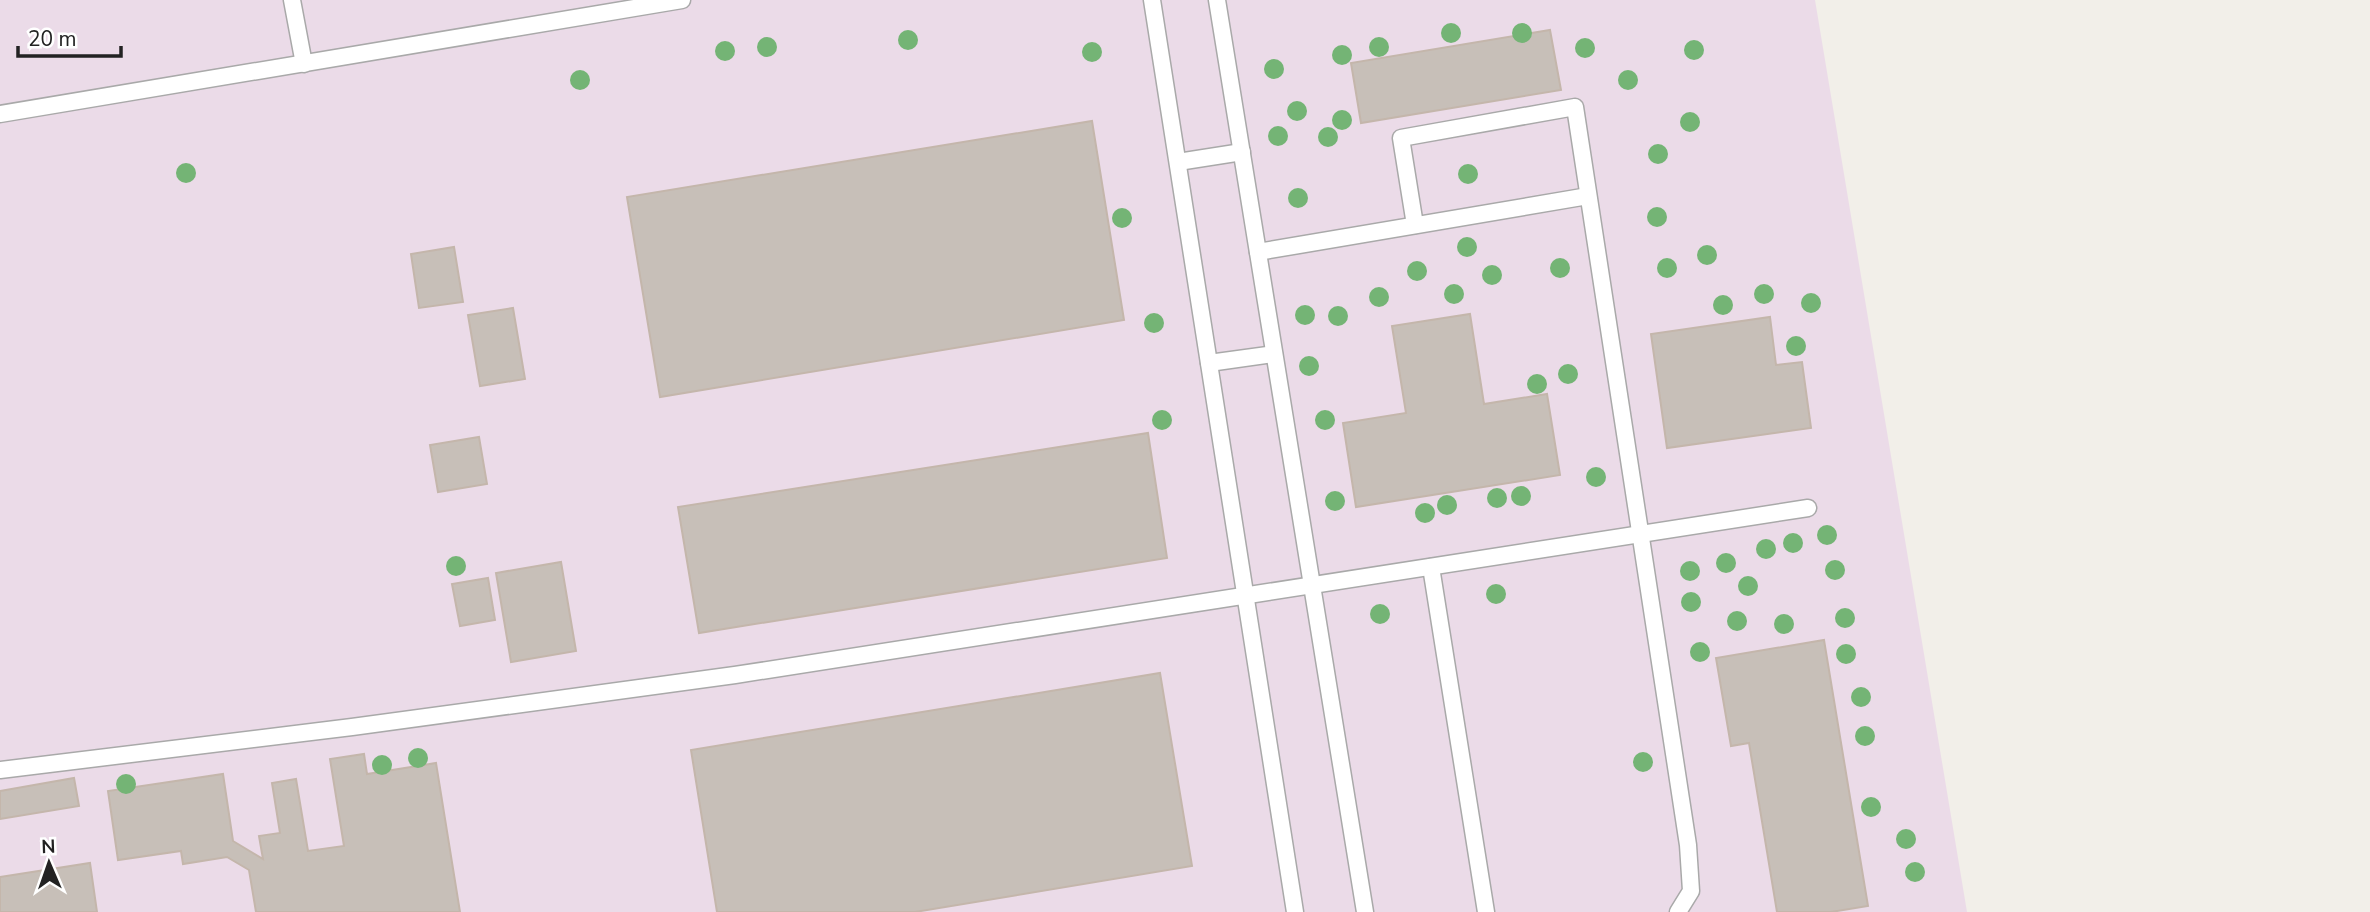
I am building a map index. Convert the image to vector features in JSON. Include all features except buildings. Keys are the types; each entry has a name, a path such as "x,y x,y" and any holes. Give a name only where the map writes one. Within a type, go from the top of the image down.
{"lane":[{"path":"292,0 303,64"},
{"path":"0,114 682,0"},
{"path":"1152,0 1295,912"},
{"path":"1217,0 1365,912"},
{"path":"1415,225 1401,138 1575,107 1688,845 1691,891 1678,912"},
{"path":"1178,162 1242,152"},
{"path":"1258,252 1588,196"},
{"path":"1209,363 1275,354"},
{"path":"0,770 352,727 735,675 1808,508"},
{"path":"1431,567 1486,912"}],"shaded area":[{"path":"0,0 1815,0 1967,912 0,912"}]}
